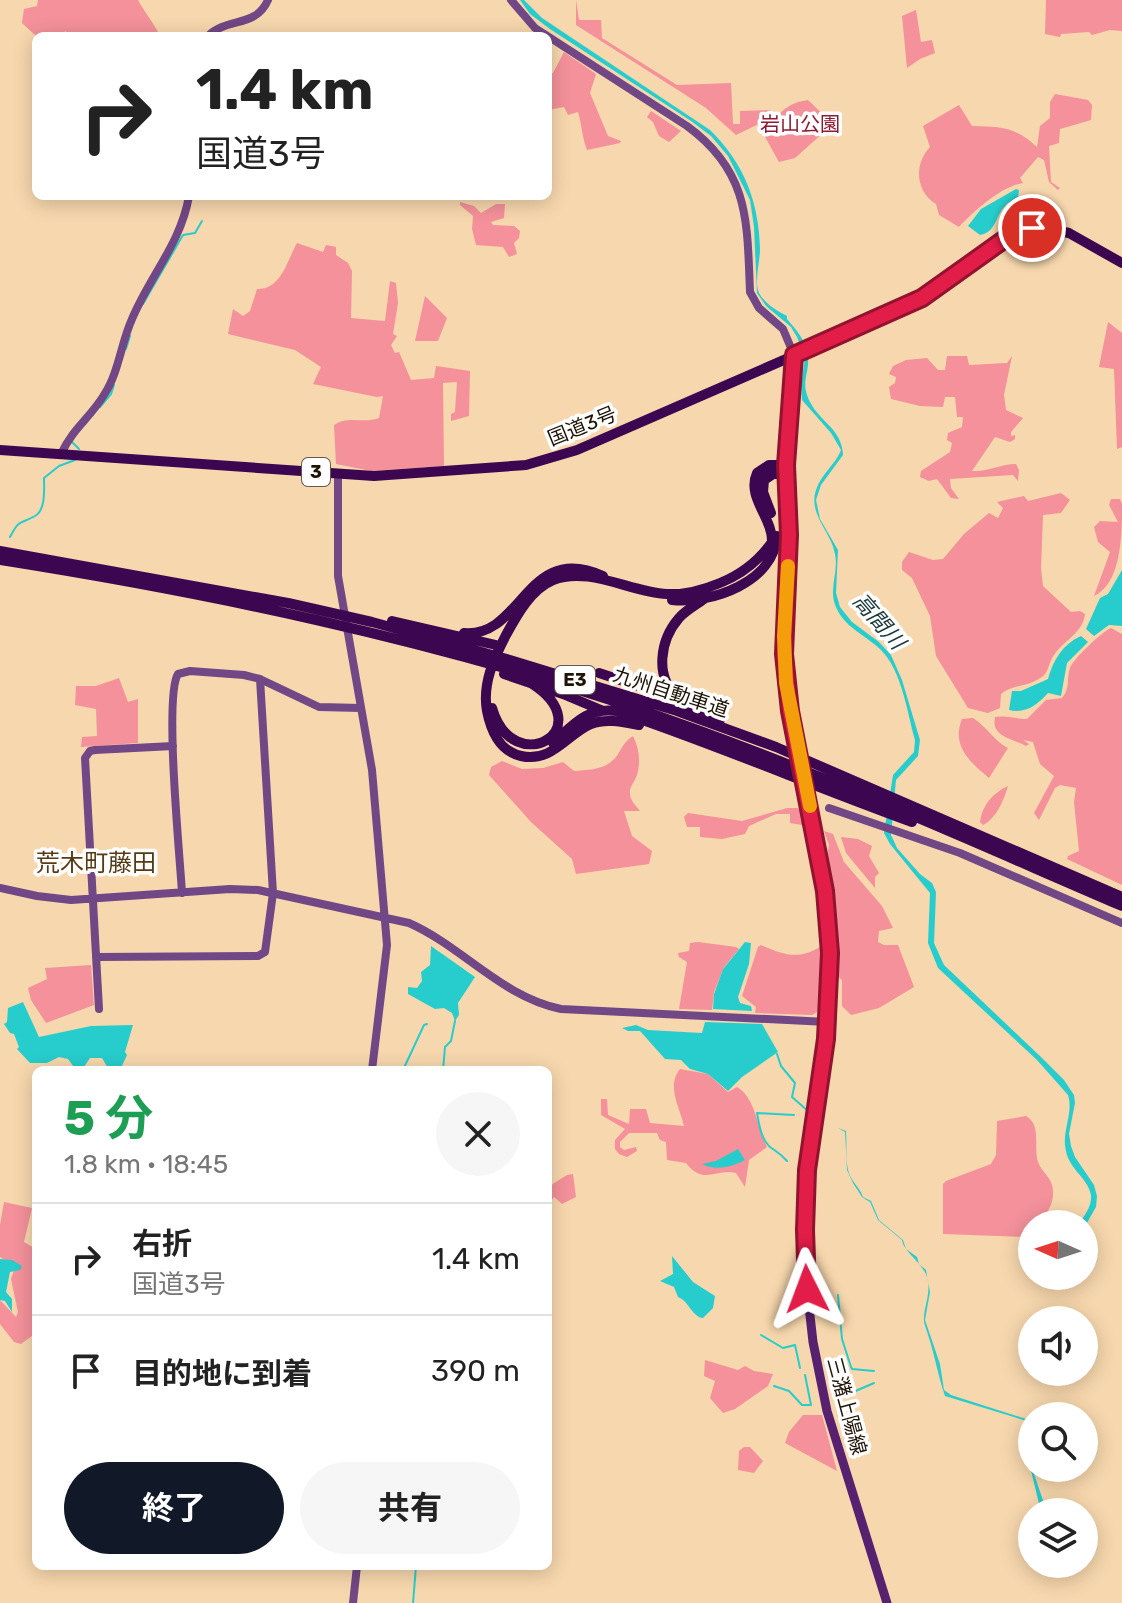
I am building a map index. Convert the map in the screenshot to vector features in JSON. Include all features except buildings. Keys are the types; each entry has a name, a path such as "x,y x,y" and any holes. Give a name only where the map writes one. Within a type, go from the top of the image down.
{"highway":[{"name":"国道3号","path":"0,450 338,474 398,475 526,465 577,450 922,298 1019,230 1050,229 1069,233 1122,263"},
{"path":"639,725 616,721 590,725 553,751 531,757 510,752 500,744 490,728 486,700 492,677 530,597 554,579 583,577 651,592 681,594 733,577 757,561 772,542 772,533 755,495 754,479 763,468 786,470"},
{"path":"514,626 531,603 555,585 570,582 585,582 681,601 706,598 739,587 763,569 776,547 777,535 763,485 768,476 786,470"},
{"name":"九州自動車道","path":"0,551 288,603 372,622 677,711 776,747 1122,897"},
{"name":"九州自動車道","path":"0,560 287,611 483,661 669,720 850,789 1122,906"},
{"path":"288,603 473,634 493,627 535,582 547,574 563,569 593,571 619,585"},
{"path":"690,707 675,695 664,678 663,649 680,617 706,598"},
{"path":"438,630 496,645"},
{"path":"414,644 682,738"},
{"path":"599,673 660,693 776,747"},
{"path":"492,677 491,696 498,724 511,739 521,744 536,745 554,735 560,716 551,698 531,683"},
{"path":"489,717 506,742 532,752 548,747 574,722 589,713 601,709 617,711 731,751 895,816 996,850"}],"main road":[{"name":"三潴上陽線","path":"800,352 786,470 789,535 786,683 816,835 828,923 828,1022 810,1144 805,1201 806,1268 813,1342 827,1411 887,1603"}],"street":[{"path":"212,32 218,27 249,20 268,0"},
{"path":"511,0 541,32"},
{"path":"552,39 687,126 722,160 736,182 747,217 750,292 754,301 783,329 800,352"},
{"path":"61,454 76,427 98,404 110,383 130,322 182,228 188,200"},
{"path":"338,474 338,576 372,770 385,916 387,962 373,1066"},
{"path":"182,893 173,746 174,682 178,674 190,671 244,675 260,679 319,707 361,708"},
{"path":"97,957 262,955 268,947 273,893 260,679"},
{"path":"99,1009 85,768 87,755 95,750 173,746"},
{"path":"829,808 960,853 1122,923"},
{"path":"0,888 52,898 93,899 230,889 273,893 385,916 429,932 512,990 543,1005 561,1009 828,1022"},
{"path":"353,1603 357,1570"}],"green space":[{"path":"38,0 138,0 158,32 32,32 22,23 24,9 37,6"},
{"path":"576,0 579,20 601,20 602,38 677,85 731,83 733,124 740,124 740,111 771,110 773,117 736,135 706,108 576,25"},
{"path":"1046,0 1122,0 1122,31 1110,30 1092,35 1089,32 1061,34 1060,37 1045,34"},
{"path":"916,10 921,42 932,40 935,53 907,68 902,16"},
{"path":"564,52 596,74 590,93 608,136 620,143 587,150 578,112 568,115 564,107 552,109 553,73"},
{"path":"1055,94 1088,100 1092,105 1091,120 1060,129 1059,143 1049,146 1051,182 1060,188 1058,190 1049,182 1044,160 1038,157 1020,178 1023,183 997,194 959,227 939,215 936,204 924,192 919,177 921,161 930,147 923,126 959,105 972,126 1007,129 1037,147 1040,126 1050,118 1050,102"},
{"name":"岩山公園","path":"808,100 833,124 795,158 779,162 764,135 782,112 793,104"},
{"path":"651,111 681,131 669,142 659,136 653,122 647,117"},
{"path":"460,202 474,206 481,213 496,204 505,204 504,218 491,222 493,225 514,226 520,231 514,243 517,254 509,257 503,247 476,245 473,216"},
{"path":"297,243 323,252 326,245 336,247 336,255 348,263 352,271 351,318 385,321 390,281 396,283 398,303 393,334 397,336 391,345 395,353 399,352 411,380 434,378 436,366 470,371 469,416 451,421 451,414 455,412 457,382 443,383 444,466 371,471 336,464 334,425 379,418 383,396 313,384 321,367 295,350 228,334 233,309 243,316 250,311 257,289 278,280"},
{"path":"425,296 447,318 438,341 415,341"},
{"path":"1108,322 1122,333 1122,447 1117,449 1114,369 1099,367"},
{"path":"947,356 967,356 969,365 1007,363 1012,356 1004,395 1006,410 1023,418 1011,432 1015,439 1010,442 995,437 972,471 1016,464 1018,481 1013,475 950,479 951,488 959,499 951,498 937,479 929,481 920,477 921,471 950,452 952,443 947,440 948,433 962,427 963,417 957,417 955,397 945,397 943,407 920,406 891,399 889,387 895,383 896,377 889,374 893,366 906,360 927,358 938,370 945,370"},
{"path":"1061,493 1070,500 1061,513 1043,515 1043,586 1071,612 1085,614 1084,621 1054,655 1041,678 1005,691 1001,694 1000,708 988,713 968,708 936,656 930,616 912,578 902,570 902,562 909,552 933,560 943,559 964,534 989,513 998,518 1003,508 997,502 1024,496 1028,501"},
{"path":"1111,499 1120,499 1122,504 1118,556 1110,580 1094,596 1110,552 1098,542 1094,527 1100,521 1118,522 1109,505"},
{"path":"1111,628 1122,634 1122,885 1067,859 1079,851 1074,802 1076,788 1060,785 1055,788 1039,820 1034,813 1054,776 1040,764 1033,742 1023,740 1029,744 1026,746 1009,739 999,733 995,724 995,717 1027,719 1046,700 1062,698 1072,664"},
{"path":"119,678 128,702 138,699 138,743 81,747 82,737 97,736 96,709 75,705 76,686 96,686"},
{"path":"973,718 1008,748 989,778 969,759 961,745 959,729 962,719"},
{"path":"633,736 639,765 630,794 640,811 624,811 632,836 652,851 649,864 576,874 572,859 531,822 489,775 491,767 502,761 522,769 543,768 563,762 574,771 594,769 612,761"},
{"path":"1008,786 996,814 983,825 980,822 986,805"},
{"path":"787,808 798,808 803,815 802,825 790,823 790,814 776,814 749,826 745,834 722,839 700,837 700,827 687,827 684,817 688,813 742,821"},
{"path":"824,831 833,834 844,862 882,906 893,928 879,931 878,942 898,945 914,987 879,1008 851,1015 842,1006 842,980 837,976 838,956 825,866 829,845"},
{"path":"841,837 858,839 872,846 869,856 879,873 875,877 875,888 846,853"},
{"path":"690,943 739,949 724,967 714,992 712,1010 679,1009 687,962 678,953 689,951"},
{"path":"761,945 791,955 805,954 820,947 820,1010 812,1015 755,1013 756,1007 742,996"},
{"path":"91,965 94,1005 46,1023 31,1000 28,988 47,979 45,968"},
{"path":"680,1069 708,1074 728,1092 737,1087 748,1098 767,1147 749,1160 745,1187 736,1173 698,1174 686,1163 667,1160 666,1142 660,1140 657,1133 629,1133 620,1142 620,1147 624,1150 636,1147 637,1151 627,1157 615,1149 615,1140 625,1129 601,1115 601,1099 607,1099 608,1115 629,1124 630,1109 646,1109 650,1123 684,1126 674,1090"},
{"path":"1026,1116 1031,1120 1036,1130 1038,1162 1053,1190 1051,1204 1048,1210 1018,1210 1018,1237 943,1234 943,1184 991,1164 996,1155 997,1121"},
{"path":"573,1174 576,1197 562,1204 554,1197 552,1200 552,1184"},
{"path":"4,1202 32,1208 24,1242 32,1247 32,1336 21,1344 14,1342 0,1324 0,1300 16,1317 18,1312 11,1279 15,1267 0,1257"},
{"path":"705,1360 738,1370 745,1366 773,1374 768,1386 735,1409 723,1413 710,1398 715,1381 704,1376"},
{"path":"803,1415 822,1415 837,1471 785,1443 789,1432"},
{"path":"750,1447 763,1461 754,1473 738,1470 739,1451"}],"water":[{"path":"520,0 524,0 542,18 710,130 732,156 747,184 759,232 759,293 768,304 787,316 804,341 808,358 807,395 842,446 843,455 821,485 816,500 820,519 838,550 836,593 840,607 852,622 891,655 920,740 918,756 896,780 891,835 897,848 932,883 936,892 934,943 944,965 1064,1080 1074,1095 1069,1134 1071,1146 1094,1185 1097,1196 1094,1210 1087,1210 1091,1199 1089,1189 1066,1151 1070,1109 1068,1095 1037,1060 938,968 928,943 930,893 884,833 893,775 914,752 915,740 894,668 880,649 844,620 834,600 835,554 817,515 814,499 818,484 841,450 831,433 802,400 805,358 797,337 757,293 750,200 728,156 711,136 530,14"},
{"path":"1019,190 1018,197 1002,209 990,230 980,235 968,226 981,209"},
{"path":"1122,570 1122,626 1109,625 1094,636 1086,629 1100,598 1108,594"},
{"path":"1081,636 1088,642 1067,663 1061,696 1048,693 1031,708 1009,710 1012,691 1021,691 1048,679 1060,653"},
{"path":"745,942 751,943 749,964 738,997 740,1003 751,1006 752,1011 713,1009 714,994 723,969"},
{"path":"431,946 475,977 458,1003 459,1015 455,1021 452,1013 444,1008 435,1009 408,994 408,987 417,988 422,981 421,972 430,965"},
{"path":"23,1002 39,1037 91,1026 133,1025 125,1052 127,1055 122,1066 107,1066 102,1058 90,1058 85,1066 73,1066 68,1059 59,1057 47,1063 30,1063 17,1049 14,1034 4,1024 7,1022 8,1008"},
{"path":"705,1022 762,1024 778,1052 742,1077 728,1091 708,1074 690,1069 681,1060 665,1059 640,1031 622,1028 636,1025 648,1030 702,1033"},
{"path":"838,1128 846,1131 847,1163 852,1179 863,1197 871,1201 879,1220 903,1240 906,1249 902,1240 878,1220 870,1202 862,1197 853,1183 847,1170 845,1132"},
{"path":"738,1149 745,1160 718,1168 702,1164 716,1161"},
{"path":"672,1256 693,1282 715,1296 713,1308 703,1318 678,1297 674,1287 660,1281 673,1274"},
{"path":"0,1259 12,1260 22,1266 20,1270 10,1272 6,1292 12,1299 12,1312 5,1301 0,1300"},
{"path":"928,1282 930,1292 925,1320 940,1364 944,1390 1018,1418 945,1396 924,1322"},
{"path":"1034,1482 1037,1482 1042,1498 1038,1498"}],"waterway":[{"path":"143,304 183,235 195,233 202,221"},
{"path":"126,349 130,336"},
{"path":"100,407 114,385"},
{"path":"72,442 79,449"},
{"path":"10,537 18,524 39,513 44,499 44,478 59,466 75,460"},
{"path":"443,1066 445,1047 451,1041 455,1021"},
{"path":"405,1066 427,1024"},
{"path":"777,1054 781,1066 795,1083 792,1097 808,1111"},
{"path":"787,1161 764,1140 757,1113 794,1115"},
{"path":"838,1295 842,1339 851,1367 874,1371"},
{"path":"761,1335 783,1348 795,1345 800,1368"},
{"path":"774,1386 789,1391 802,1405 811,1405 805,1375"},
{"path":"844,1396 874,1383"},
{"path":"413,1603 416,1570"}],"slow traffic":[{"path":"788,566 784,636 786,683 810,806"}],"district":[{"name":"荒木町藤田","path":"96,863"}],"route":[{"path":"807,1289 807,1170 824,1063 830,953 825,891 790,711 784,654 789,535 786,465 794,355 922,298 1009,236 1032,228"}],"water label":[{"name":"高間川","path":"879,621"}]}
